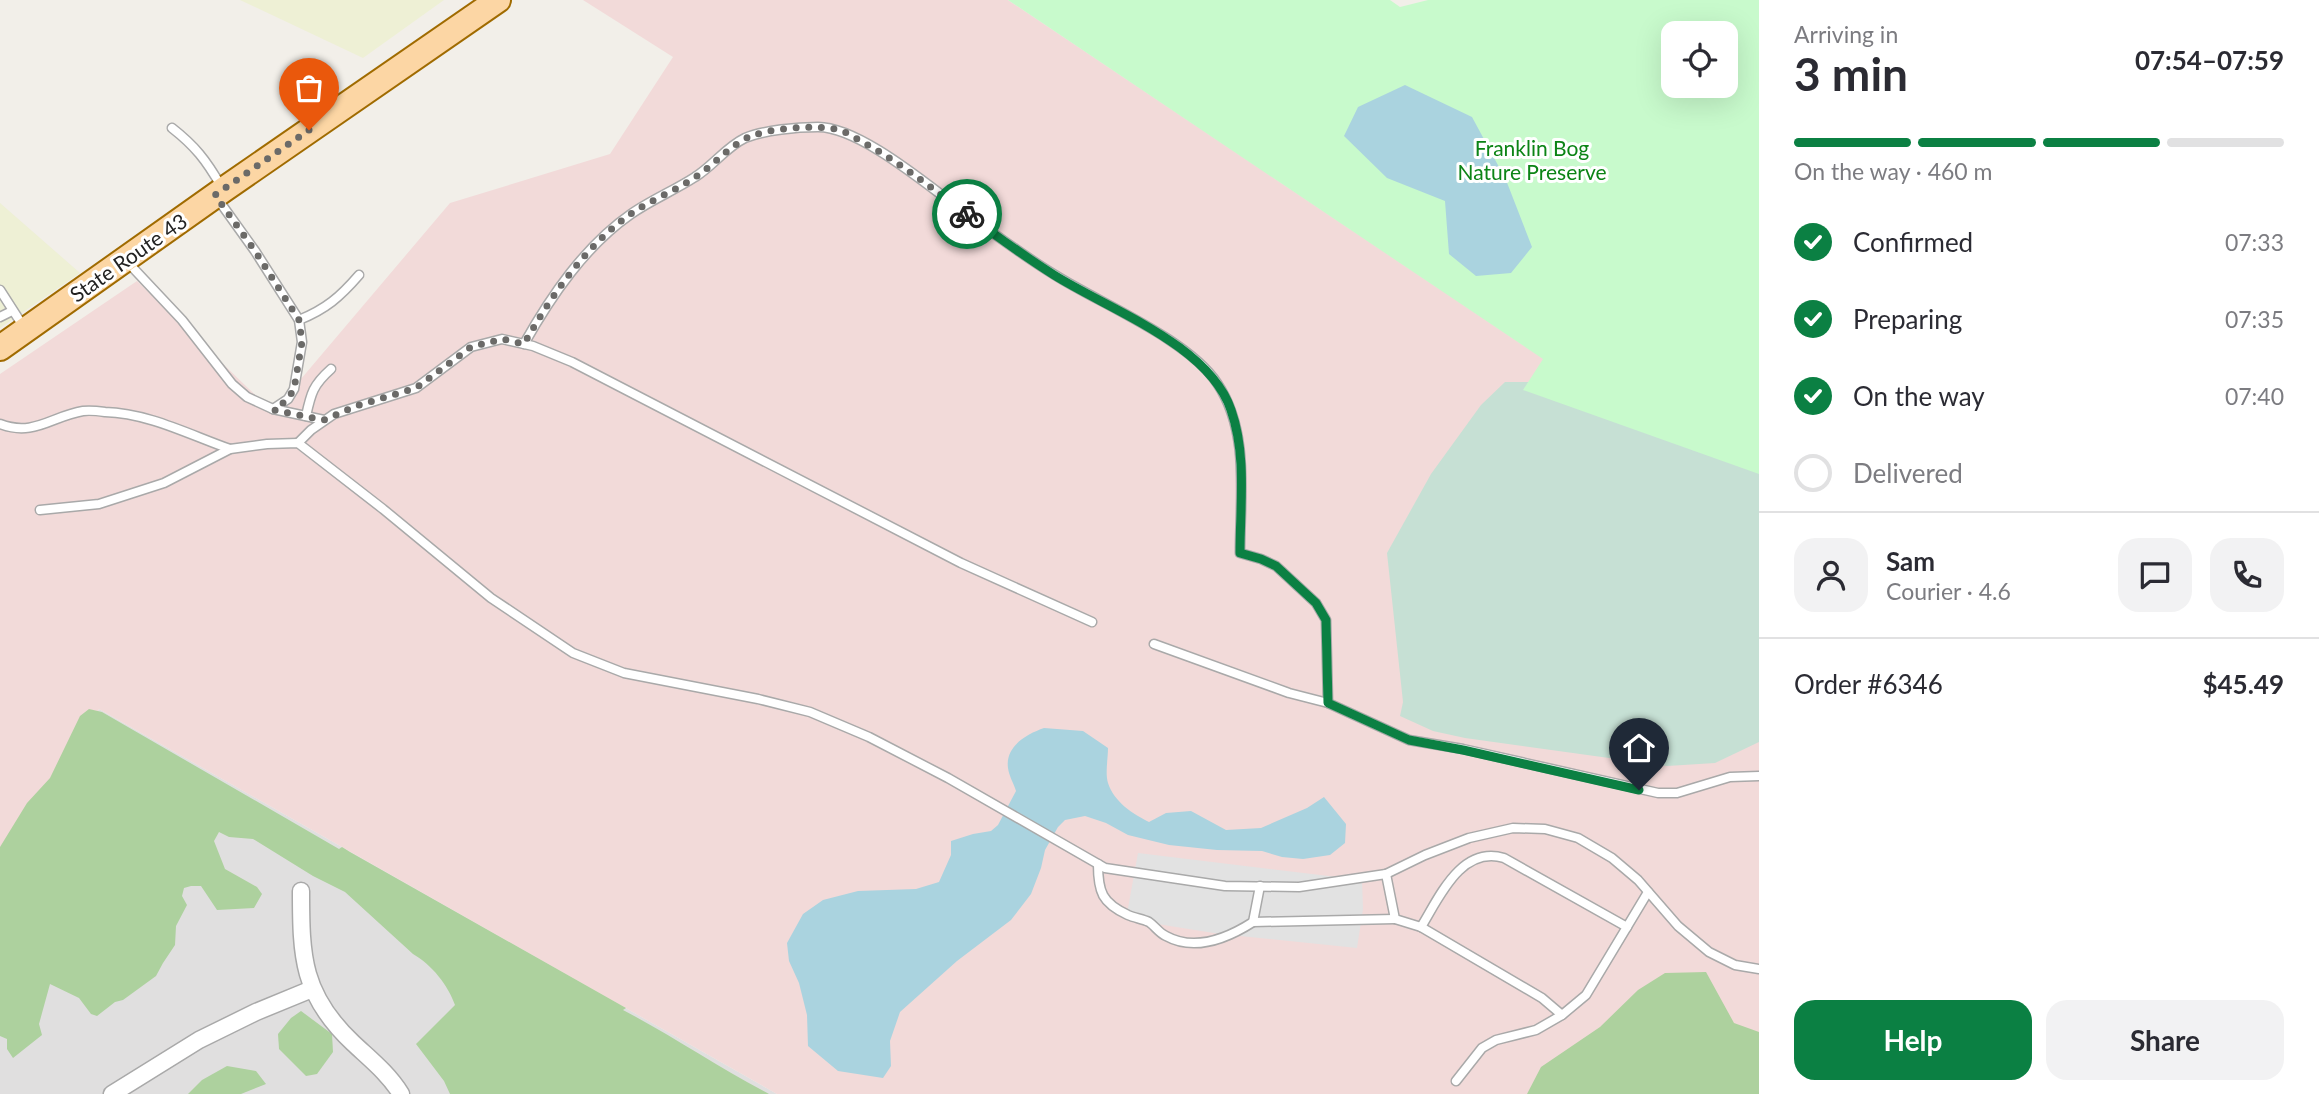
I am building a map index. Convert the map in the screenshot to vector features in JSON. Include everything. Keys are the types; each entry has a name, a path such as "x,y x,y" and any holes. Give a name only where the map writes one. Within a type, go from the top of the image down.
{"main road":[{"name":"State Route 43","path":"0,348 19,320 219,192 498,0"}],"street":[{"path":"301,891 302,947 318,1003 333,1023 384,1071 401,1094"},
{"path":"112,1094 199,1040 312,989"}],"lane":[{"path":"524,344 568,277 604,236 632,213 698,176 745,138 788,128 822,127 842,131 917,176 995,235 1054,275 1185,350 1216,382 1231,407 1238,435 1240,553 1276,566 1316,603 1326,620 1328,703"},
{"path":"172,128 193,145 206,161 219,192 299,320 302,342 294,389 288,399 274,410"},
{"path":"134,269 182,320 232,384 257,404 324,420"},
{"path":"299,320 318,312 340,296 359,275"},
{"path":"0,290 19,320"},
{"path":"0,317 19,320"},
{"path":"40,510 99,504 164,483 230,449 298,443 324,420 356,406 416,388 471,347 502,339 524,344 572,362 961,563 1092,622"},
{"path":"306,416 316,383 331,369"},
{"path":"0,424 14,429 40,426 83,411 109,412 153,420 230,449"},
{"path":"298,443 491,598 573,653 624,673 810,712 869,737 987,800 1105,868 1225,886 1299,887 1386,874 1469,838 1513,828 1545,829 1578,838 1612,858 1648,892 1678,926 1709,952 1735,965 1759,969"},
{"path":"1154,644 1289,693 1328,703 1409,740 1658,793 1677,793 1730,777 1759,776"},
{"path":"1421,927 1451,878 1465,864 1490,853 1504,858 1627,927"},
{"path":"1098,864 1098,881 1104,899 1114,908 1148,922 1164,936 1182,942 1213,942 1232,936 1253,922 1395,919 1421,927 1542,998 1562,1015"},
{"path":"1386,874 1395,919"},
{"path":"1253,922 1260,886"},
{"path":"1456,1081 1482,1048 1496,1040 1536,1030 1562,1015 1587,995 1648,892"}],"shaded area":[{"path":"583,0 1008,0 1544,359 1759,737 1759,1094 777,1094 99,709 0,880 0,374 137,281 273,412 450,203 610,154 673,57"},
{"path":"99,709 777,1094 0,1094 0,880"},
{"path":"1138,853 1362,880 1363,909 1357,948 1220,934 1126,919"}],"green space":[{"path":"240,0 444,0 363,58"},
{"name":"Franklin Bog Nature Preserve","path":"1008,0 1390,0 1400,7 1428,0 1759,0 1759,474 1523,390 1543,359"},
{"path":"0,203 80,273 0,328"},
{"path":"1505,382 1554,382 1759,456 1759,742 1715,763 1667,766 1465,738 1433,731 1400,716 1403,702 1387,553 1431,474 1481,405"},
{"path":"89,709 102,712 339,849 342,847 626,1008 623,1010 769,1094 450,1094 444,1081 416,1044 455,1005 438,976 345,892 313,876 253,839 229,837 219,832 214,841 225,869 257,887 262,894 254,908 217,910 201,886 184,888 182,896 187,905 176,926 175,945 156,976 97,1016 91,1014 79,998 50,984 39,1024 42,1035 13,1058 7,1049 7,1039 0,1036 0,847 27,803 50,778 80,716"},
{"path":"1706,972 1734,1023 1759,1032 1759,1094 1527,1094 1541,1067 1600,1027 1638,990 1665,973"},
{"path":"301,1011 332,1034 333,1052 317,1074 306,1076 279,1049 278,1034 291,1018"},
{"path":"227,1066 256,1071 266,1084 241,1094 188,1094 202,1080"}],"water":[{"path":"1405,85 1472,117 1506,180 1532,247 1511,273 1476,276 1449,254 1445,201 1387,178 1344,136 1358,107"},
{"path":"1044,728 1083,731 1108,748 1107,775 1111,790 1125,807 1149,822 1166,813 1191,811 1226,830 1261,828 1307,808 1324,797 1346,824 1345,843 1330,855 1303,859 1262,851 1169,845 1128,835 1085,816 1065,820 1045,850 1031,894 1011,920 957,961 900,1012 890,1041 891,1066 883,1078 838,1071 808,1046 807,1015 799,983 789,961 787,943 803,914 823,900 858,891 916,889 939,882 951,855 951,841 991,831 998,825 1016,791 1008,768 1010,753 1024,737"}],"way so far":[{"path":"309,130 215,195 255,251 301,327 302,342 294,389 288,399 274,410 324,420 356,406 416,388 471,347 502,339 524,344 568,277 604,236 632,213 698,176 745,138 788,128 822,127 842,131 917,176 967,214"}],"route":[{"path":"967,214 1054,275 1185,350 1216,382 1231,407 1238,435 1241,468 1240,553 1276,566 1316,603 1326,620 1328,703 1409,740 1639,790"}]}
